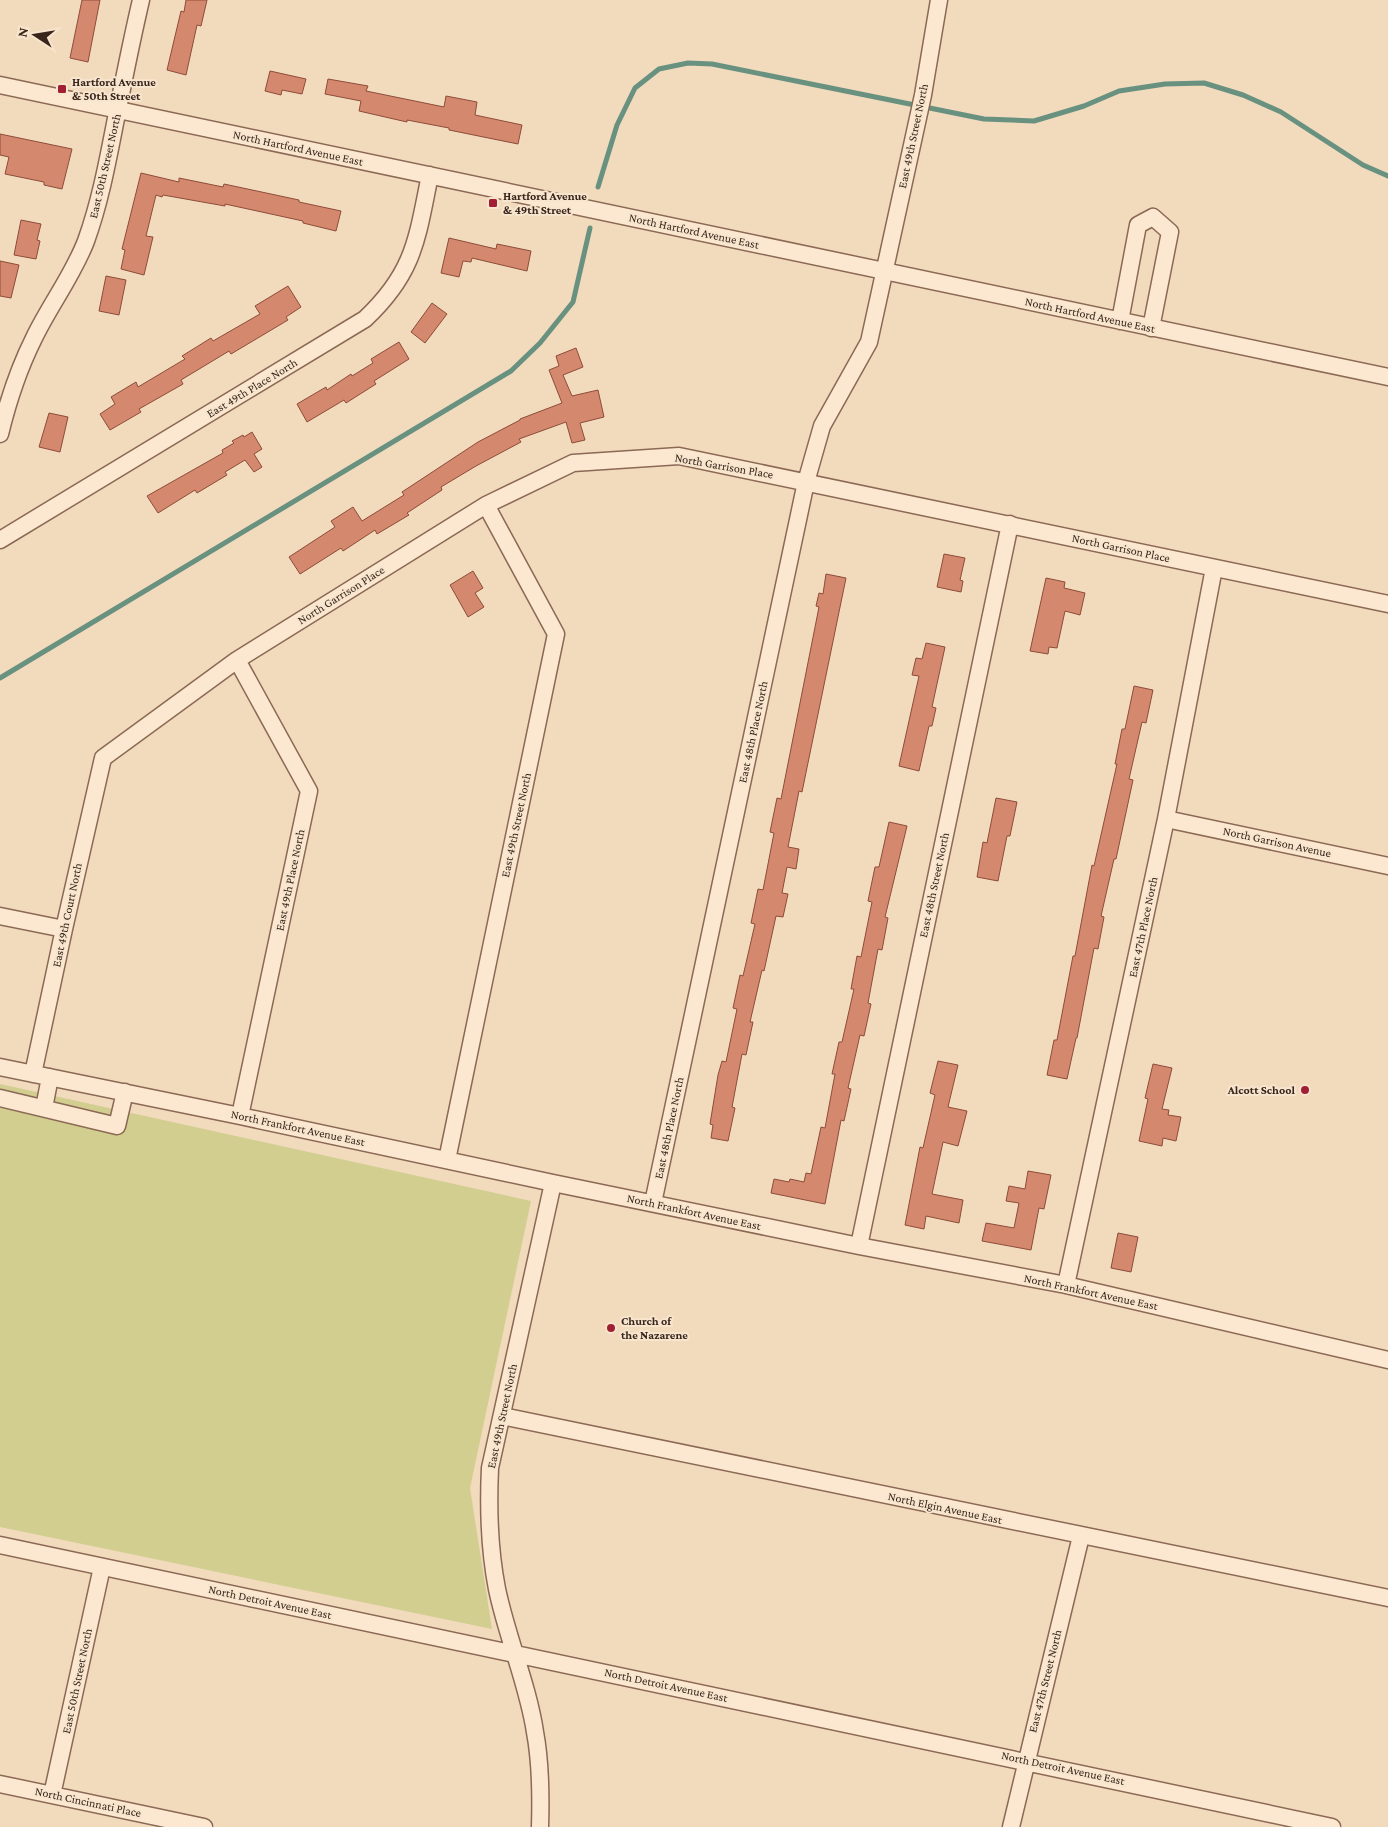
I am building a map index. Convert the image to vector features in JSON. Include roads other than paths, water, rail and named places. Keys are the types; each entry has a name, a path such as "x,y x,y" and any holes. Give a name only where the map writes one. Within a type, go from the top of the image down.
{"street":[{"name":"East 50th Street North","path":"0,434 15,382 34,337 68,278 85,243 102,188 141,0"},
{"name":"East 49th Street North","path":"885,271 923,95 939,0"},
{"name":"North Hartford Avenue East","path":"0,85 1151,328 1388,376"},
{"name":"East 49th Place North","path":"0,540 365,319 384,301 401,277 410,260 430,175"},
{"path":"1120,321 1138,225 1153,217 1170,232 1151,328"},
{"name":"East 48th Place North","path":"653,1203 806,482 822,426 869,342 885,271"},
{"name":"North Garrison Place","path":"103,758 236,660 486,505 573,463 679,456 1388,604"},
{"name":"East 49th Street North","path":"447,1160 556,634 486,505"},
{"name":"East 48th Street North","path":"859,1246 1010,524"},
{"name":"East 47th Place North","path":"1066,1284 1166,819 1214,568"},
{"name":"East 49th Place North","path":"236,660 309,791 240,1116"},
{"name":"East 49th Court North","path":"33,1074 103,758"},
{"name":"North Garrison Avenue","path":"1166,819 1388,866"},
{"path":"0,916 64,929"},
{"name":"North Frankfort Avenue East","path":"0,1067 859,1246 1066,1284 1388,1360"},
{"path":"44,1108 50,1077"},
{"path":"0,1098 117,1126 125,1092"},
{"name":"East 49th Street North","path":"540,1827 540,1765 535,1730 497,1591 490,1550 488,1514 490,1468 553,1183"},
{"name":"North Elgin Avenue East","path":"502,1416 1388,1598"},
{"name":"East 47th Street North","path":"1011,1827 1081,1536"},
{"name":"North Detroit Avenue East","path":"0,1545 1026,1760 1332,1827"},
{"name":"East 50th Street North","path":"52,1795 102,1567"},
{"name":"North Cincinnati Place","path":"0,1784 204,1827"}],"waterway":[{"path":"598,187 617,125 635,88 659,69 688,63 712,64 984,119 1034,121 1084,106 1119,91 1165,84 1204,83 1243,95 1281,112 1363,165 1388,176"},
{"path":"0,678 511,371 540,343 573,302 590,228"}],"place":[{"name":"Hartford Avenue & 50th Street","path":"62,89"},
{"name":"Hartford Avenue & 49th Street","path":"493,203"},
{"name":"Alcott School","path":"1305,1090"},
{"name":"Church of the Nazarene","path":"611,1328"}]}
